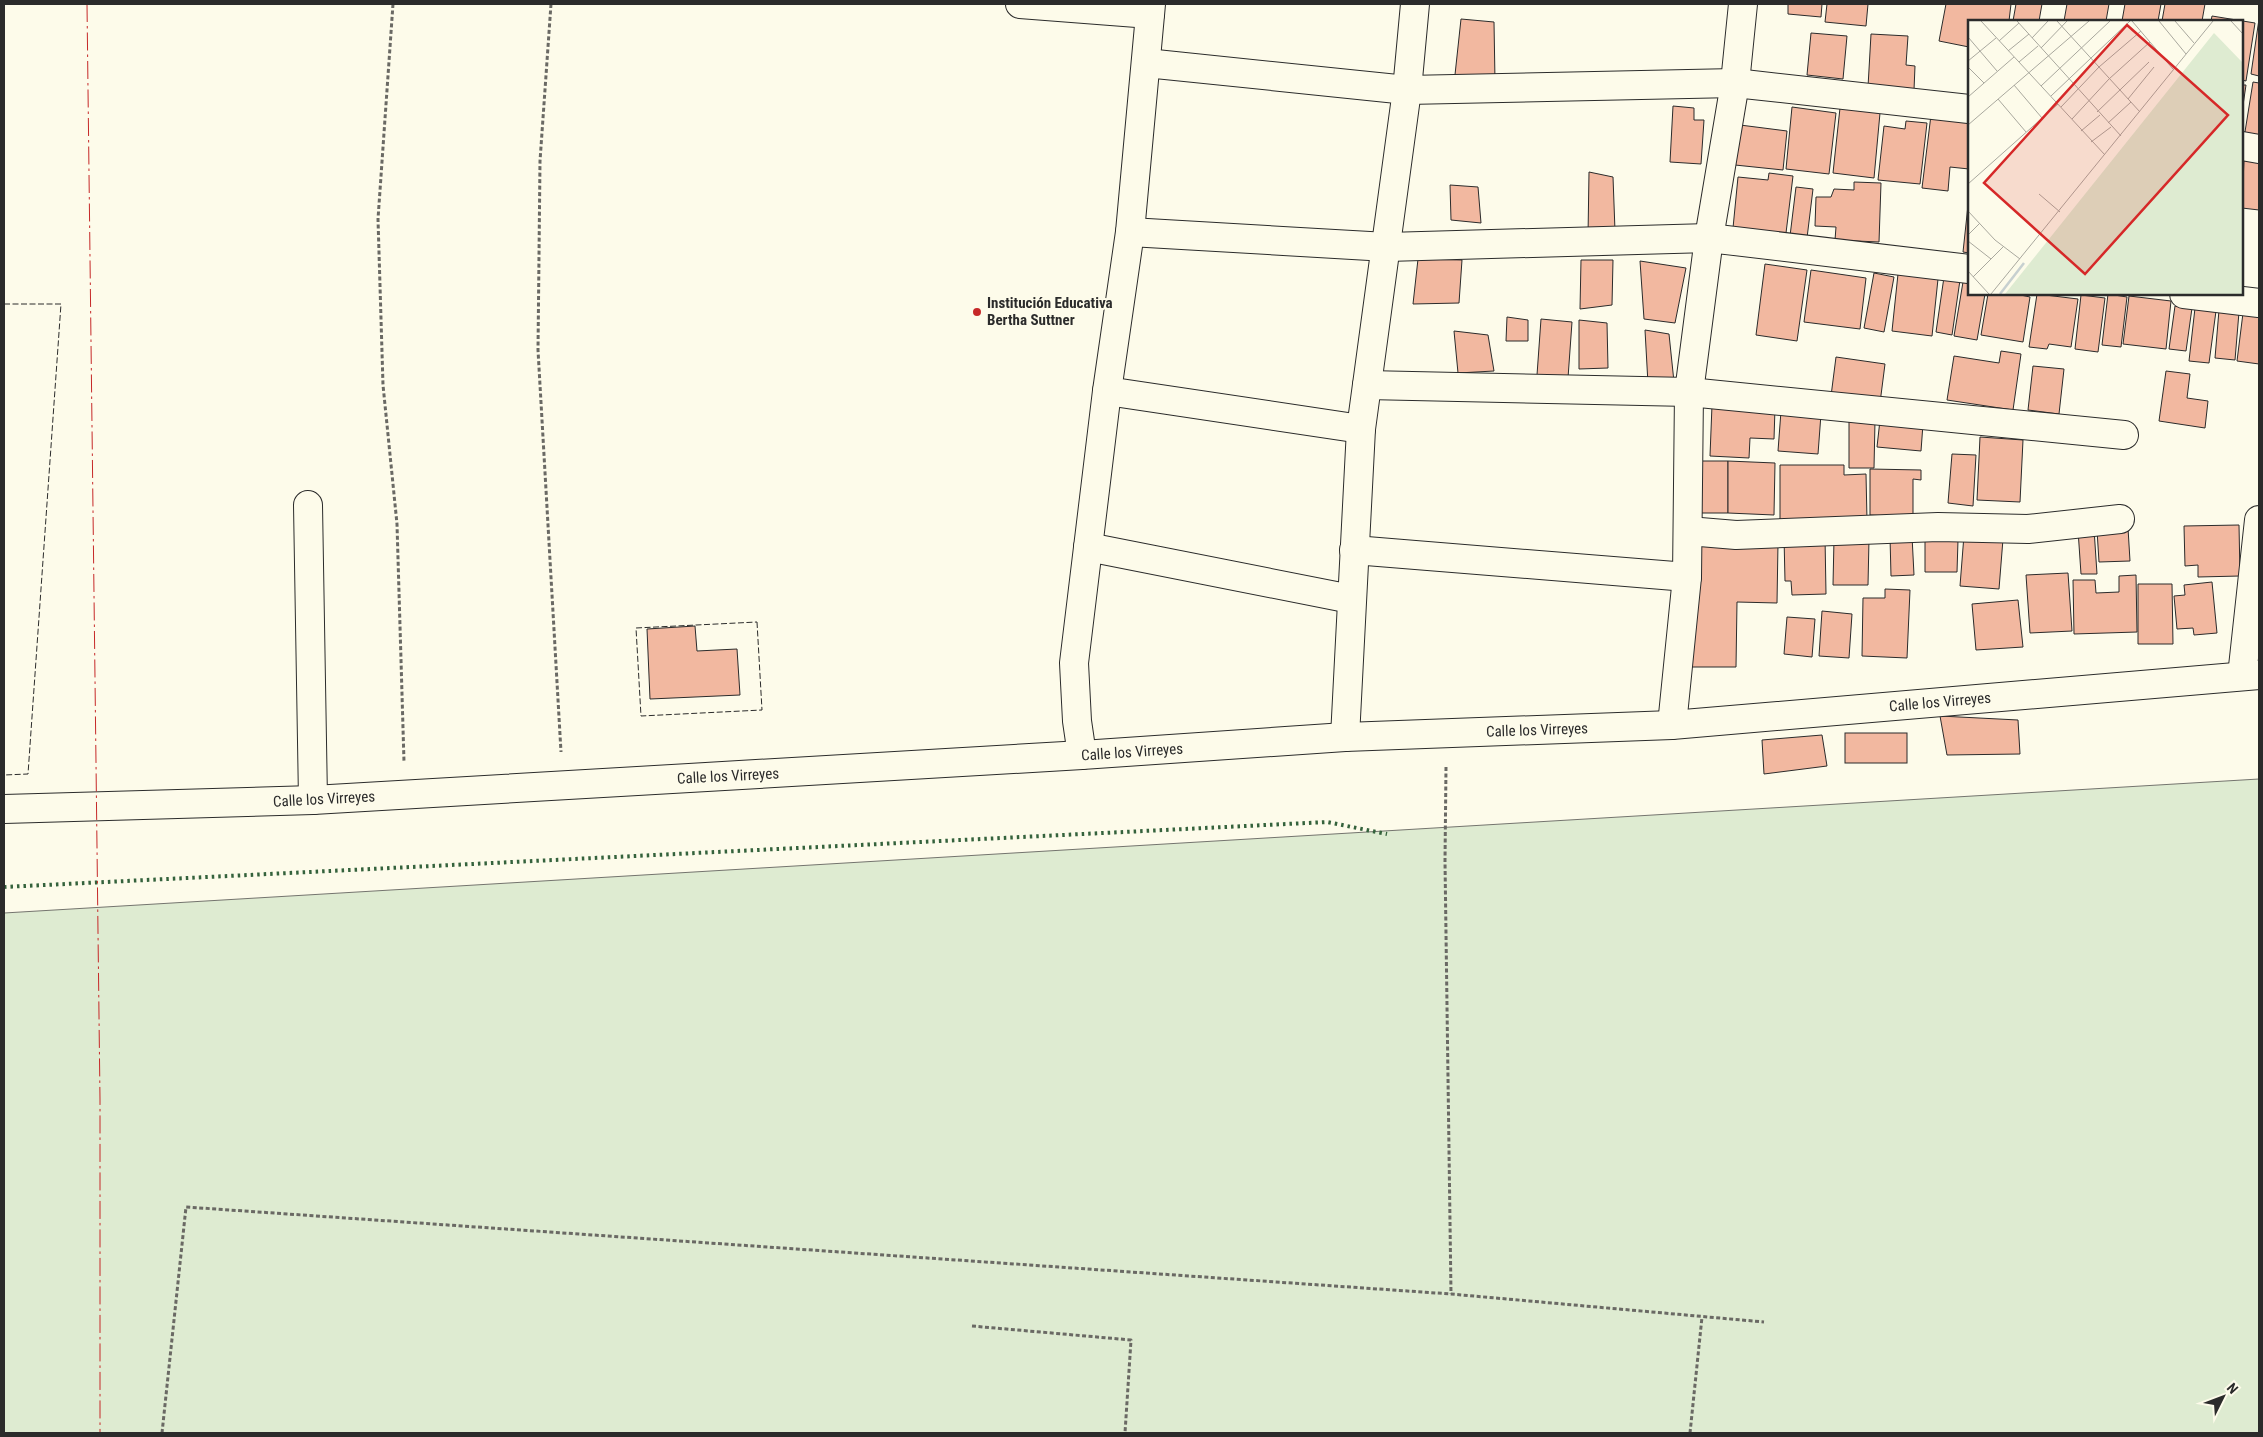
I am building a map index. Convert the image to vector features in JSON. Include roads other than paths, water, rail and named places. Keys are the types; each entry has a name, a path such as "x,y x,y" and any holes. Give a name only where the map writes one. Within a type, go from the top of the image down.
{"street":[{"path":"1020,4 1151,9 1130,232 1107,392 1074,663 1076,721 1082,755"},
{"path":"1345,737 1361,429 1407,90 1415,4"},
{"path":"1672,725 1687,577 1689,392 1710,238 1735,82 1743,4"},
{"path":"1146,63 1407,90 1735,82 1968,109"},
{"path":"2243,146 2259,149"},
{"path":"1130,232 1387,247 1710,238 1968,269"},
{"path":"2192,295 2259,303"},
{"path":"1367,385 1689,392 2124,435"},
{"path":"1107,392 1361,429"},
{"path":"308,505 313,800"},
{"path":"1688,532 1736,535 1938,527 2028,530 2120,519"},
{"path":"2251,675 2259,520"},
{"path":"1088,547 1351,599"},
{"path":"1354,550 1687,577"},
{"name":"Calle los Virreyes","path":"4,809 313,800 1082,755 1345,737 1672,725 2251,675"}],"place":[{"name":"Institución Educativa Bertha Suttner","path":"977,312"}]}
